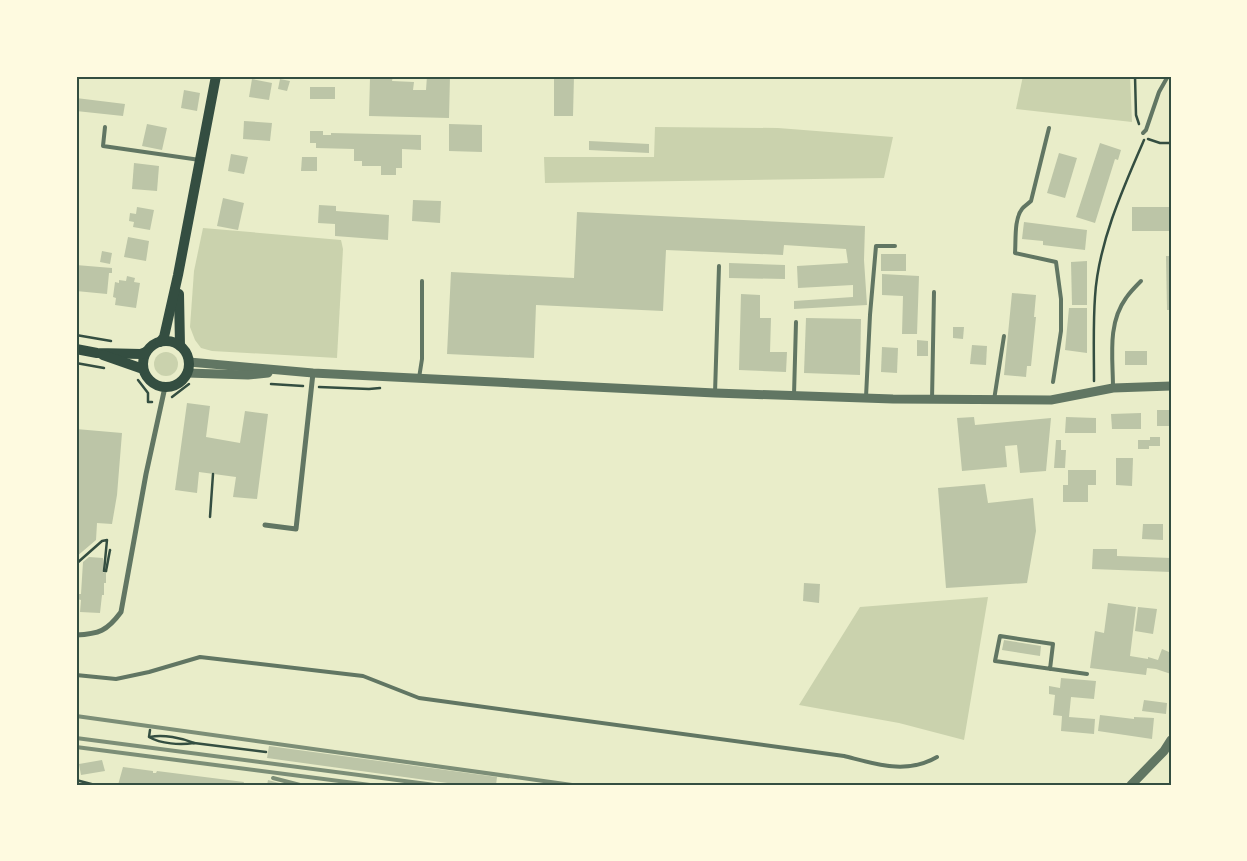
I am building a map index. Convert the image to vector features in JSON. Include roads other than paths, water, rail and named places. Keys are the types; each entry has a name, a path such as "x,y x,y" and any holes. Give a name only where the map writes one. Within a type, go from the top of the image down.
{"main road":[{"path":"160,342 170,341 180,346 187,355 190,372 178,384 165,387 151,382 143,369 143,362 149,348 160,342 164,337 178,275 216,76"},
{"path":"178,275 180,346"},
{"path":"76,349 97,353 143,369"},
{"path":"97,353 141,354 146,352"}],"street":[{"path":"190,372 248,375 294,371 715,393 932,400 1051,400 1113,388 1171,386"},
{"path":"265,525 296,529 314,373"},
{"path":"76,635 90,634 106,629 121,612 146,474 165,387"},
{"path":"1131,785 1167,753 1171,740"}],"lane":[{"path":"1144,135 1159,92 1168,76"},
{"path":"105,127 103,146 200,160"},
{"path":"1049,128 1031,201 1022,208 1019,215 1015,253 1056,262 1061,299 1061,331 1053,382"},
{"path":"866,398 876,246 895,246"},
{"path":"715,393 719,266"},
{"path":"419,378 422,359 422,281"},
{"path":"1113,388 1114,323 1125,299 1141,281"},
{"path":"932,400 934,292"},
{"path":"794,395 796,322"},
{"path":"994,400 1004,336"},
{"path":"1050,669 1053,644 1000,636 995,661 1050,669 1087,674"},
{"path":"76,675 116,678 149,672 200,657 363,676 419,698 844,756 884,767 924,764 937,757"}],"railway":[{"path":"76,716 572,785"},
{"path":"76,738 435,785"},
{"path":"76,747 370,785"},
{"path":"273,778 300,785"}]}
